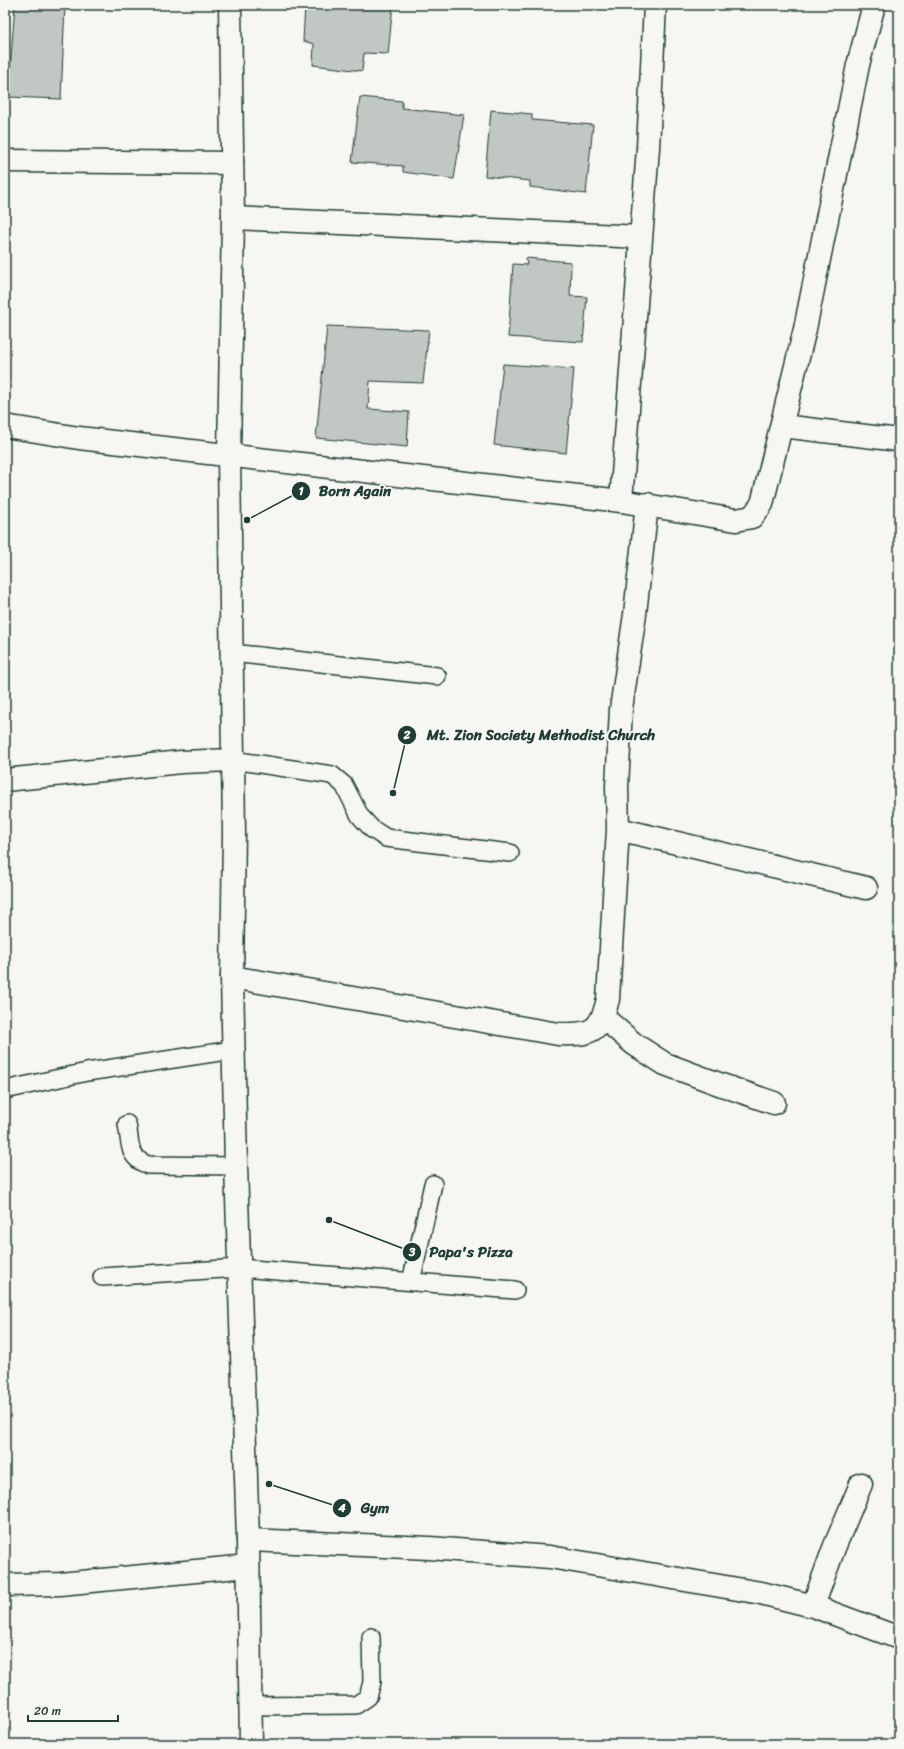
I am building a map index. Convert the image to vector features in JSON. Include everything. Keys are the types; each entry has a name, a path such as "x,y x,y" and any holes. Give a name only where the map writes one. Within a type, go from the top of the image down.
{"street":[{"path":"230,5 233,218 228,456 234,834 232,977 236,1166 248,1540 251,1744"},
{"path":"621,501 648,148 655,5"},
{"path":"5,426 79,438 648,504 736,520 752,517 762,504 782,426 805,329 858,65 874,5"},
{"path":"5,162 232,163"},
{"path":"233,218 641,236"},
{"path":"782,426 899,440"},
{"path":"232,977 558,1034 578,1035 594,1030 604,1018 608,999 618,829 617,787 621,708 648,504"},
{"path":"5,780 181,762 232,760"},
{"path":"618,829 866,888"},
{"path":"604,1018 634,1044 665,1064 774,1103"},
{"path":"813,1606 834,1548 861,1484"},
{"path":"248,1540 428,1548 550,1557 761,1593 813,1606 899,1638"},
{"path":"5,1586 60,1584 248,1566"}],"lane":[{"path":"232,653 436,676"},
{"path":"232,760 332,775 344,785 360,816 372,829 386,838 510,853"},
{"path":"5,1090 87,1072 233,1050"},
{"path":"127,1124 133,1155 138,1161 148,1164 236,1166"},
{"path":"411,1282 432,1184"},
{"path":"102,1277 239,1268 515,1290"},
{"path":"250,1706 356,1705 368,1697 372,1682 371,1637"}],"building":[{"path":"15,5 65,5 61,99 8,97"},
{"path":"305,5 393,5 388,54 364,53 362,71 313,65 314,44 303,41"},
{"path":"360,97 402,101 402,108 464,115 454,179 403,172 403,166 352,162"},
{"path":"491,110 532,114 532,120 593,125 586,194 530,187 530,181 485,176"},
{"path":"526,258 571,262 570,296 587,297 583,342 508,337 513,264 527,265"},
{"path":"327,326 429,330 423,383 370,381 368,409 409,412 407,447 316,438"},
{"path":"503,364 574,369 566,453 494,445"}],"place":[{"name":"Born Again","path":"247,520"},
{"name":"Mt. Zion Society Methodist Church","path":"393,793"},
{"name":"Papa's Pizza","path":"329,1220"},
{"name":"Gym","path":"269,1484"}]}
